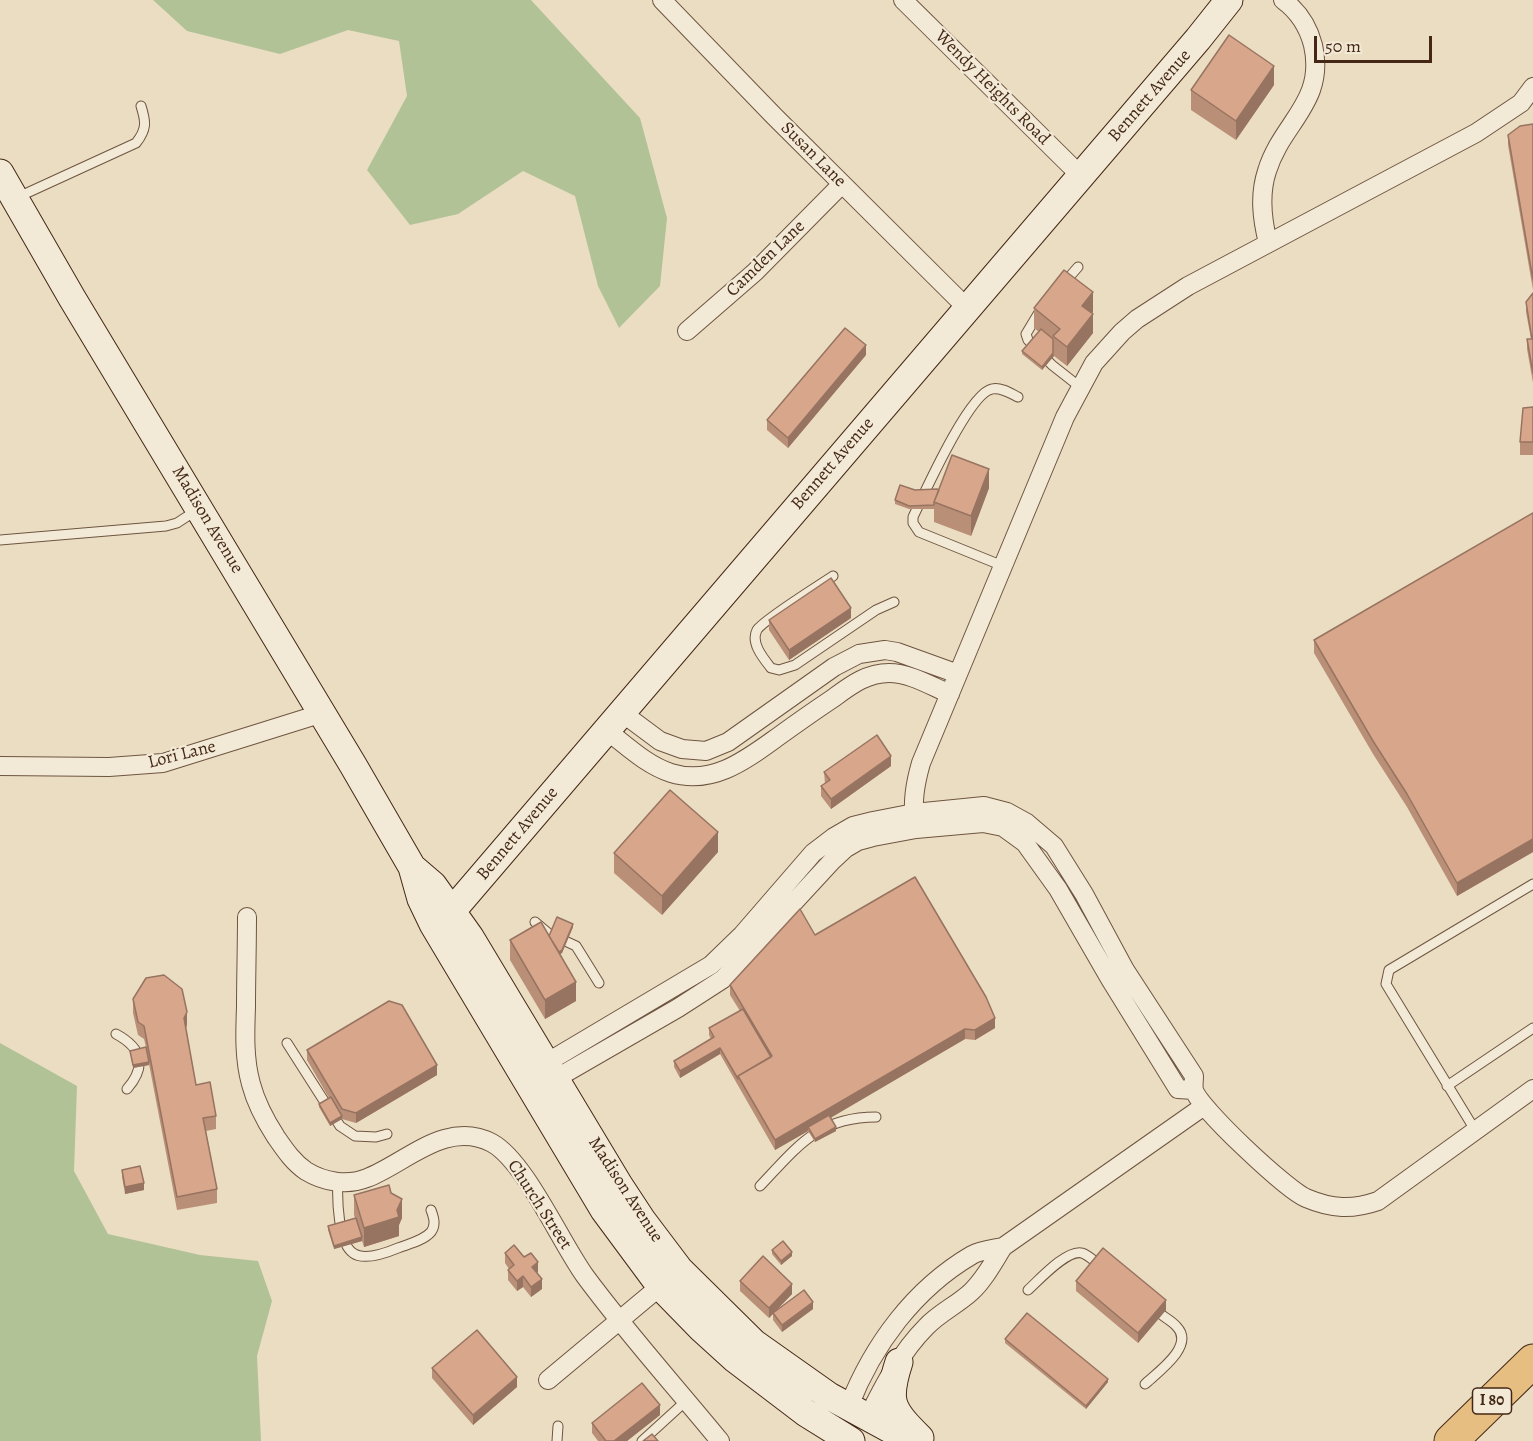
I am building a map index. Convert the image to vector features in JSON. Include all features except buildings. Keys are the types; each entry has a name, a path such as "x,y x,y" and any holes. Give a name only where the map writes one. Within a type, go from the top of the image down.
{"highway":[{"name":"I 80","path":"1451,1441 1533,1361"}],"main road":[{"name":"Bennett Avenue","path":"443,917 614,721 1229,0"},
{"name":"Madison Avenue","path":"0,174 323,712 412,867 433,885 443,917 528,1084 604,1210 670,1278 754,1343 820,1390 851,1430 912,1441"},
{"name":"Madison Avenue","path":"443,917 470,937 642,1220 670,1278"},
{"path":"899,1362 891,1386 893,1405 898,1415 923,1441"}],"street":[{"name":"Susan Lane","path":"662,0 967,308"},
{"name":"Wendy Heights Road","path":"903,0 1081,176"},
{"path":"1268,243 1262,214 1266,172 1276,148 1310,96 1315,77 1315,56 1306,26 1294,9 1283,0"},
{"path":"915,821 914,789 921,762 1065,417 1080,387 1103,351 1137,319 1188,286 1476,133 1521,103 1533,87"},
{"name":"Camden Lane","path":"687,331 755,272 842,184"},
{"path":"614,721 682,749 706,751 728,742 834,667 859,654 885,650 897,652 958,674"},
{"path":"614,721 642,758 671,773 700,776 714,774 740,763 868,676 902,675 950,694"},
{"name":"Lori Lane","path":"0,766 109,767 163,763 323,712"},
{"path":"528,1084 542,1083 551,1071 678,1008 723,979 846,848 858,841 915,821 983,823 1003,827 1025,843 1058,889 1178,1089 1194,1090 1204,1106 1243,1146 1289,1187 1315,1202 1347,1208 1365,1206 1378,1201 1533,1089"},
{"name":"Church Street","path":"247,917 245,1046 250,1083 256,1102 268,1124 297,1165 314,1176 350,1183 364,1179 428,1144 443,1139 476,1138 491,1142 504,1151 516,1166 566,1247 619,1320 720,1441"},
{"path":"851,1430 927,1326 970,1293 1004,1247 1204,1106"},
{"path":"851,1430 866,1367 891,1329 911,1306 938,1281 974,1254 1004,1247"},
{"path":"548,1380 670,1278"}],"lane":[{"path":"14,199 136,143 147,124 141,106"},
{"path":"1078,267 1037,314 1026,334 1032,345 1052,365 1080,387"},
{"path":"1003,566 919,532 913,523 913,517 942,457 973,404 984,392 991,389 1003,390 1018,396"},
{"path":"0,540 166,526 177,523 199,508"},
{"path":"833,576 757,630 755,638 757,647 771,668 779,670 795,665 876,610 894,602"},
{"path":"1475,1130 1386,984 1389,970 1533,884"},
{"path":"535,922 548,933 576,946 599,983"},
{"path":"1447,1086 1533,1028"},
{"path":"116,1034 135,1048 140,1059 140,1070 127,1089"},
{"path":"287,1043 340,1126 355,1136 387,1134"},
{"path":"760,1185 800,1143 811,1136 832,1124 847,1119 876,1117"},
{"path":"338,1182 337,1203 340,1222 348,1248 353,1254 360,1256 391,1251 424,1238 434,1225 431,1210"},
{"path":"1028,1290 1046,1272 1072,1253 1080,1252 1098,1264"},
{"path":"1145,1384 1174,1357 1181,1346 1181,1333 1177,1326 1162,1315"},
{"path":"642,1441 687,1400"},
{"path":"557,1441 558,1426"}],"green space":[{"path":"153,0 531,0 640,118 667,218 660,286 619,328 598,286 575,196 523,171 458,214 410,225 367,170 407,96 399,41 348,30 280,54 187,31"},
{"path":"0,1043 77,1086 74,1171 108,1234 200,1255 258,1261 272,1301 257,1356 261,1441 0,1441"}]}
